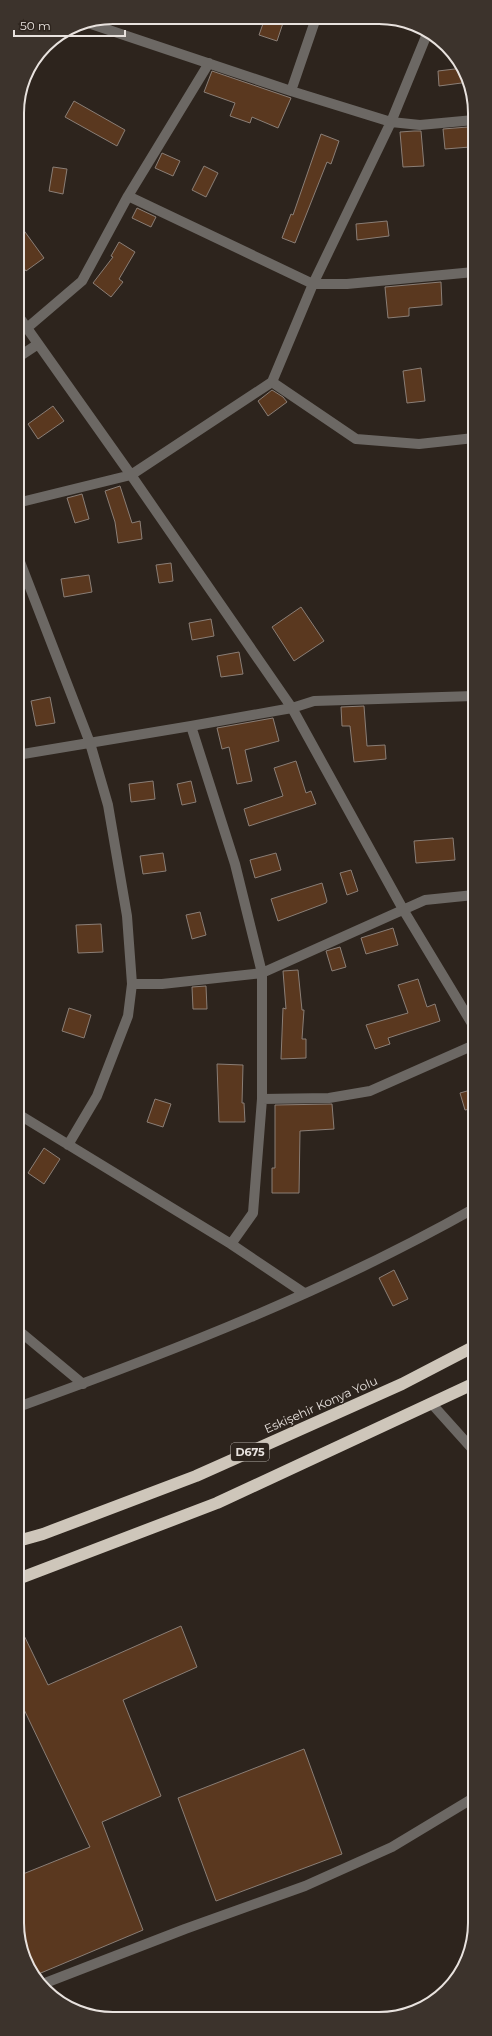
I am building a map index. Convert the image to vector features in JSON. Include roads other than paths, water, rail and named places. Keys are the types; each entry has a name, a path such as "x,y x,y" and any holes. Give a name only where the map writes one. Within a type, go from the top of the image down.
{"highway":[{"name":"Eskişehir Konya Yolu","path":"24,1539 43,1534 196,1476 402,1384 468,1350"},
{"name":"D675","path":"24,1577 216,1503 468,1386"}],"street":[{"path":"291,91 314,24"},
{"path":"96,26 291,91 391,122 420,125 468,121"},
{"path":"24,501 132,475 272,382 313,284 391,122 426,37"},
{"path":"27,328 82,281 128,196 209,63"},
{"path":"128,196 313,284 347,284 468,273"},
{"path":"24,324 132,475 292,708 404,911 468,1017"},
{"path":"24,353 38,344"},
{"path":"272,382 356,439 418,444 468,439"},
{"path":"24,572 90,743 108,805 127,916 132,984 128,1016 97,1096 68,1145"},
{"path":"24,754 292,708 314,701 468,696"},
{"path":"191,726 235,864 262,972 262,1099 253,1213 231,1244"},
{"path":"132,984 162,984 262,972 404,911 425,900 468,896"},
{"path":"262,1099 329,1098 370,1091 468,1048"},
{"path":"24,1118 231,1244 304,1293"},
{"path":"24,1405 83,1384 242,1321 391,1253 468,1211"},
{"path":"24,1335 83,1384"},
{"path":"431,1402 468,1444"},
{"path":"47,1983 178,1932 306,1886 392,1847 468,1801"}]}
